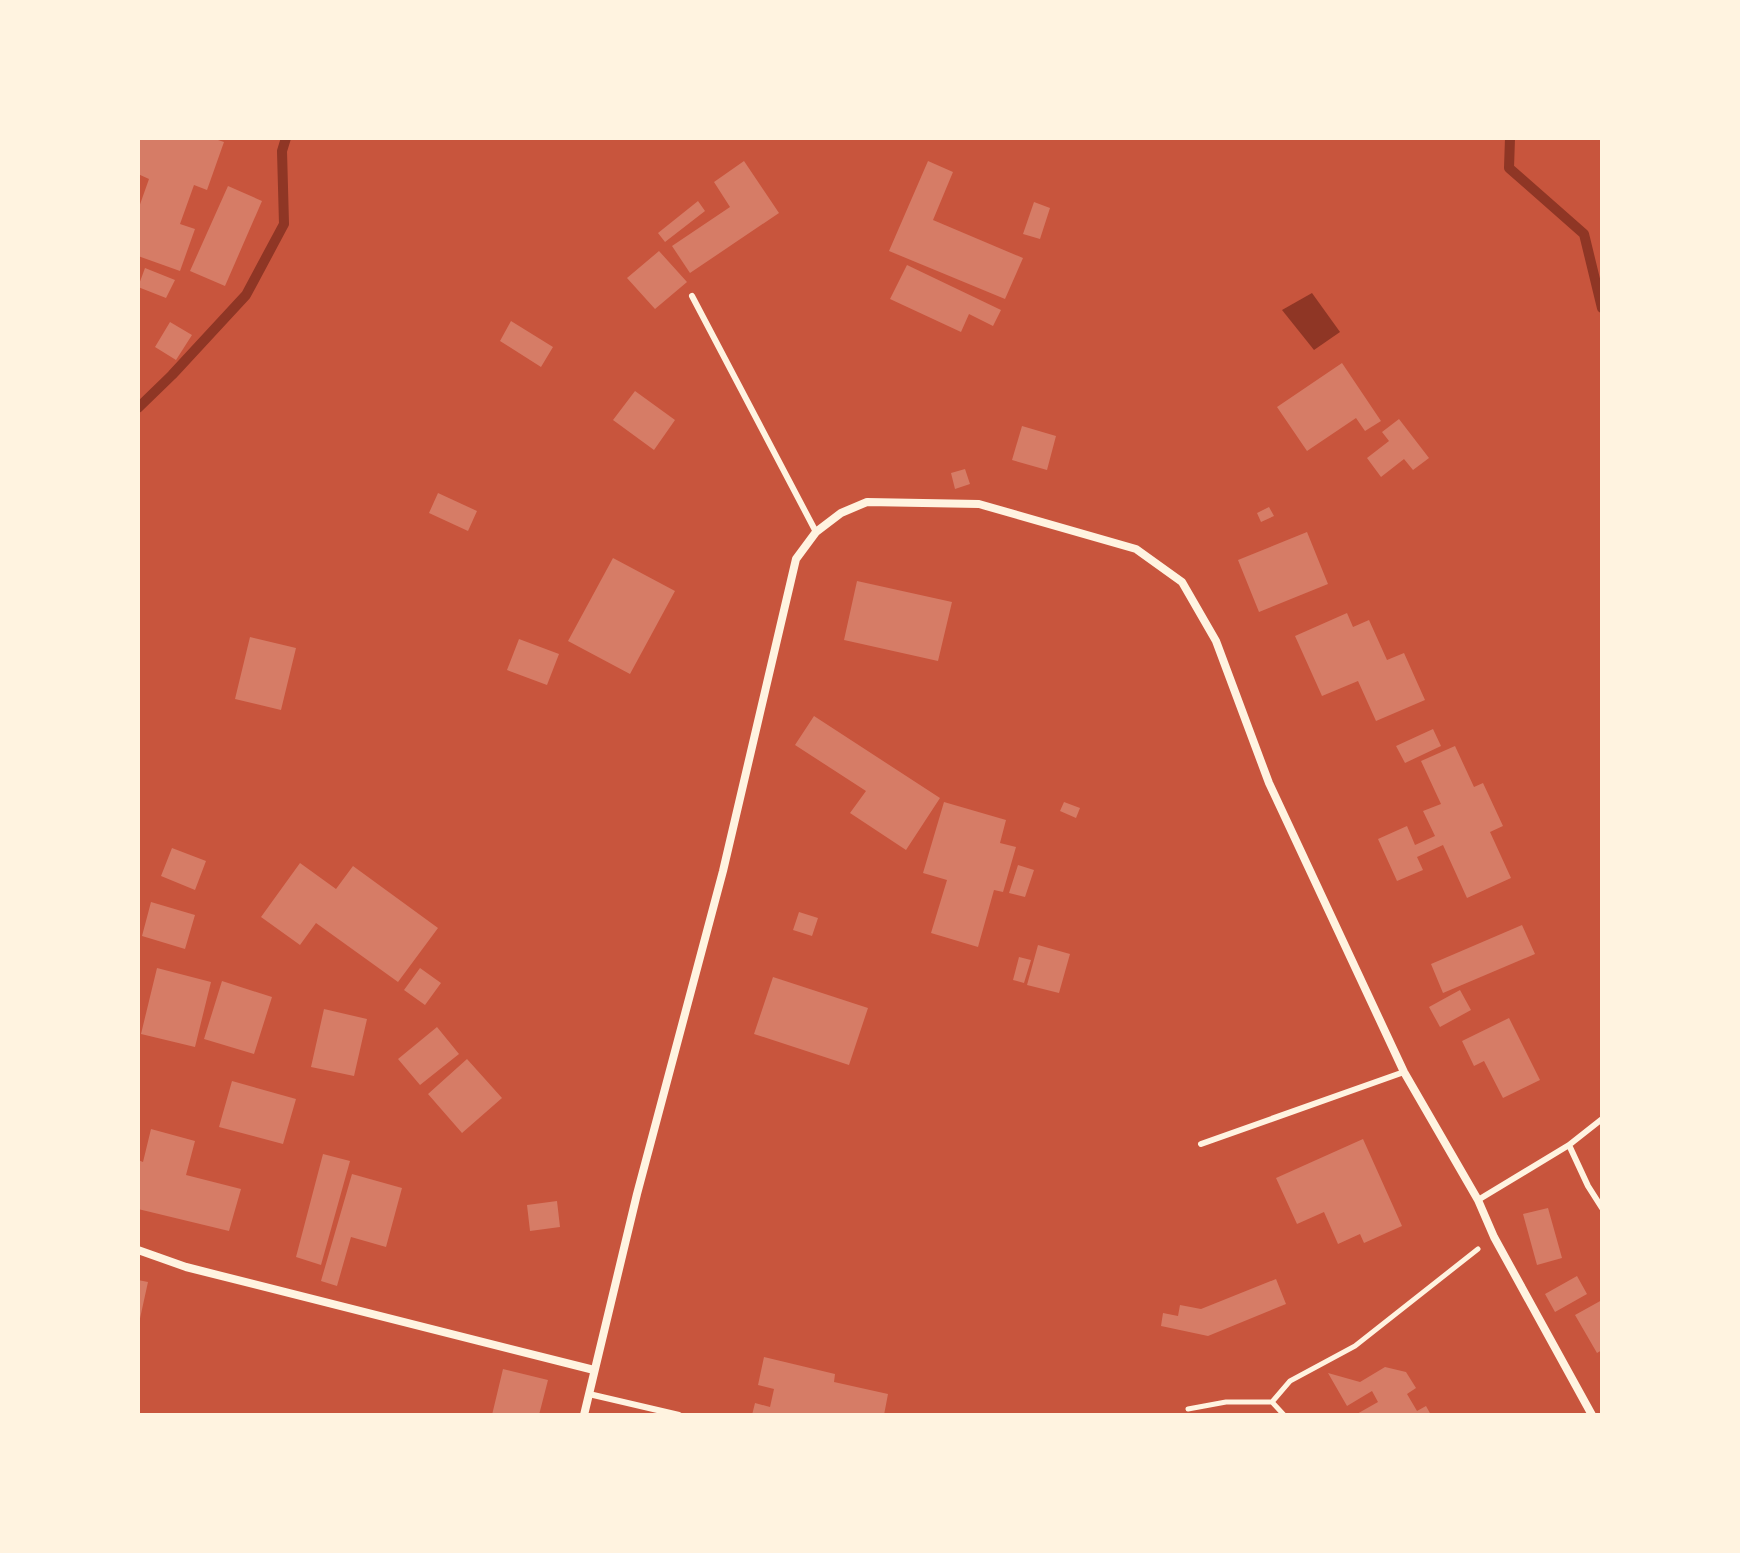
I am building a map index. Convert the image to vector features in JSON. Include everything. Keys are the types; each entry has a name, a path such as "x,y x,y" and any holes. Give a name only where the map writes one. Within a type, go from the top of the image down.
{"street":[{"path":"584,1415 637,1194 723,871 796,559 816,532 841,513 867,502 979,504 1136,549 1182,582 1216,641 1269,783 1404,1072 1478,1200 1494,1237 1592,1415"},
{"path":"138,1250 186,1267 594,1370"}],"lane":[{"path":"692,296 816,532"},
{"path":"1201,1144 1404,1072"},
{"path":"1478,1200 1569,1145 1602,1119"},
{"path":"1569,1145 1602,1208"},
{"path":"589,1394 679,1415"}],"path":[{"path":"1272,1402 1290,1381 1355,1346 1494,1237"},
{"path":"1188,1409 1226,1402 1272,1402 1284,1415"}],"shaded area":[{"path":"1312,293 1340,332 1314,350 1282,310"}],"building":[{"path":"138,138 212,138 224,142 207,190 194,185 180,224 195,229 180,271 138,256 138,210 149,179 138,174"},
{"path":"744,161 779,213 690,273 672,246 730,207 714,182"},
{"path":"928,161 953,172 933,220 1023,258 1005,299 889,251"},
{"path":"228,186 262,201 225,286 190,271"},
{"path":"698,201 705,211 665,242 658,233"},
{"path":"1034,202 1050,208 1040,239 1023,234"},
{"path":"659,251 687,282 655,309 627,278"},
{"path":"907,265 1001,310 993,326 969,314 961,332 890,299"},
{"path":"145,268 175,280 166,298 138,287"},
{"path":"511,321 553,347 541,367 500,341"},
{"path":"170,322 192,335 176,360 155,347"},
{"path":"1342,363 1381,421 1365,431 1356,418 1307,451 1277,407"},
{"path":"635,391 675,420 654,450 613,420"},
{"path":"1399,419 1429,458 1413,470 1404,459 1381,477 1367,458 1389,441 1382,432"},
{"path":"1022,426 1056,436 1047,470 1012,460"},
{"path":"965,469 970,484 955,489 951,473"},
{"path":"438,493 477,511 468,531 429,513"},
{"path":"1269,507 1274,516 1261,522 1257,513"},
{"path":"1307,532 1328,584 1259,612 1238,560"},
{"path":"613,558 675,591 630,674 568,641"},
{"path":"857,581 952,602 938,661 844,640"},
{"path":"1347,613 1353,627 1369,620 1387,660 1404,653 1425,700 1376,721 1358,681 1322,696 1295,636"},
{"path":"250,637 296,648 281,710 235,699"},
{"path":"519,639 559,654 547,685 507,670"},
{"path":"814,716 940,798 906,850 850,813 866,791 795,745"},
{"path":"1433,729 1441,746 1405,763 1396,746"},
{"path":"1455,746 1474,787 1483,783 1503,826 1490,832 1511,878 1467,898 1443,845 1417,857 1423,870 1397,881 1378,839 1407,826 1415,845 1435,836 1423,811 1441,804 1421,761"},
{"path":"944,802 1006,820 1000,843 1016,847 1003,892 994,890 978,947 931,933 947,880 923,873"},
{"path":"1064,802 1080,808 1076,818 1060,811"},
{"path":"172,848 206,861 195,890 161,876"},
{"path":"300,863 336,889 353,866 438,928 398,982 316,923 300,945 261,917"},
{"path":"1018,865 1034,870 1025,897 1009,893"},
{"path":"151,902 195,915 185,949 142,936"},
{"path":"799,912 818,918 812,936 793,930"},
{"path":"1522,925 1535,954 1443,993 1431,964"},
{"path":"1038,945 1070,954 1059,993 1027,985"},
{"path":"1019,957 1031,960 1024,983 1013,980"},
{"path":"157,968 211,982 195,1047 141,1034"},
{"path":"420,968 441,983 425,1005 404,990"},
{"path":"773,977 868,1008 849,1065 754,1034"},
{"path":"222,981 272,997 254,1054 204,1039"},
{"path":"1460,990 1471,1010 1440,1027 1429,1007"},
{"path":"324,1009 367,1019 354,1076 311,1067"},
{"path":"1509,1018 1540,1080 1503,1098 1484,1061 1474,1066 1462,1041"},
{"path":"437,1027 459,1054 420,1085 398,1059"},
{"path":"467,1059 502,1098 462,1133 428,1094"},
{"path":"232,1081 296,1099 283,1144 219,1127"},
{"path":"151,1129 195,1141 186,1175 241,1189 229,1231 138,1209 138,1160 143,1162"},
{"path":"1363,1139 1402,1226 1364,1243 1360,1234 1338,1244 1324,1212 1297,1224 1276,1178"},
{"path":"323,1154 350,1161 321,1265 296,1257"},
{"path":"352,1174 402,1188 386,1247 351,1237 337,1286 321,1281"},
{"path":"557,1201 560,1227 530,1231 527,1205"},
{"path":"1548,1208 1562,1258 1537,1265 1523,1214"},
{"path":"1577,1276 1587,1294 1555,1312 1545,1294"},
{"path":"1276,1279 1286,1304 1208,1336 1161,1326 1163,1313 1178,1316 1180,1305 1201,1309"},
{"path":"138,1280 148,1282 139,1323 138,1323"},
{"path":"1602,1300 1602,1350 1597,1353 1575,1315"},
{"path":"764,1357 835,1374 834,1382 888,1394 884,1415 752,1415 755,1403 770,1407 774,1389 758,1385"},
{"path":"1385,1367 1406,1372 1416,1388 1407,1394 1417,1411 1426,1406 1431,1415 1355,1415 1378,1402 1372,1391 1347,1406 1328,1373 1360,1382"},
{"path":"503,1369 548,1380 539,1415 492,1415"}],"waterway":[{"path":"138,408 246,295 284,224 282,151 286,138"},
{"path":"1510,138 1509,168 1584,234 1602,308"}]}
